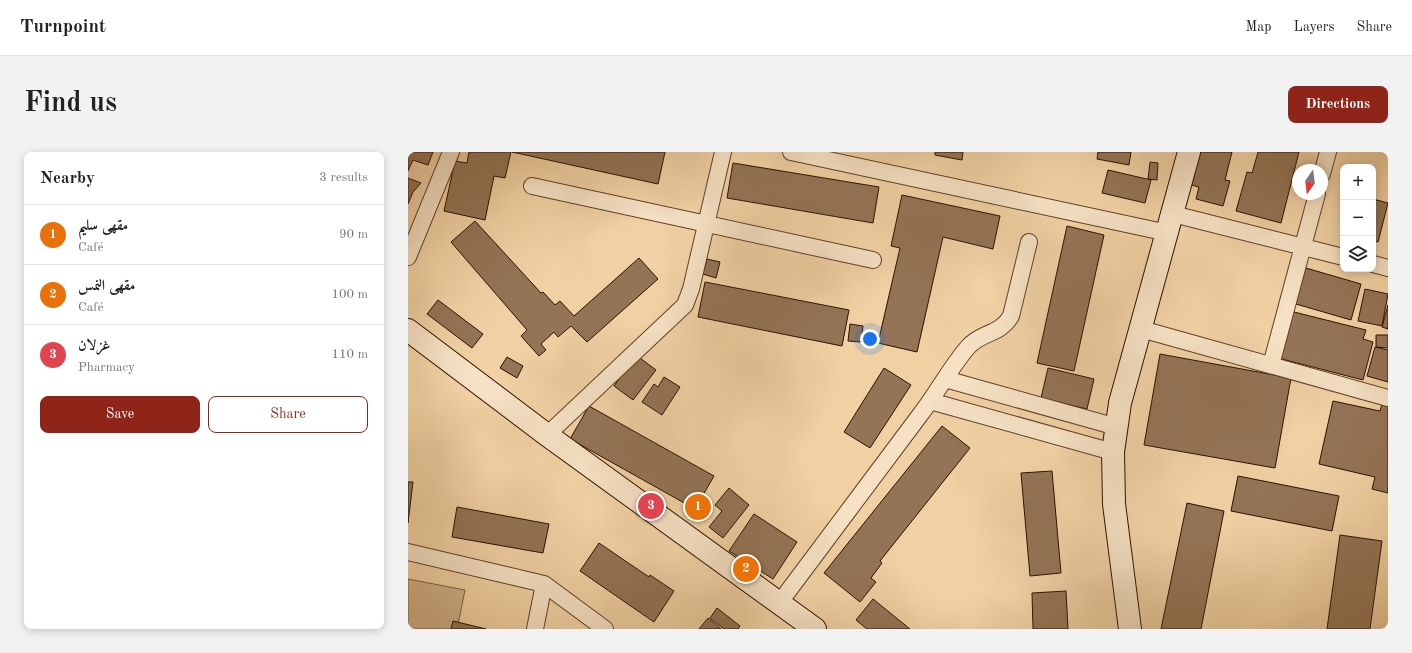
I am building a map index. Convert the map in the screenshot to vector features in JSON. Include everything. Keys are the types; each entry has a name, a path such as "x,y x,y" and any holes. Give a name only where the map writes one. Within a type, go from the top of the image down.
{"street":[{"path":"408,257 451,152"},
{"path":"547,435 685,305 691,289 723,152"},
{"path":"791,152 1170,224 1302,246 1340,256"},
{"path":"1130,629 1114,504 1113,452 1120,403 1189,152"},
{"path":"1325,164 1328,152"},
{"path":"532,186 873,260"},
{"path":"1271,365 1314,200"},
{"path":"780,602 973,342 998,330 1008,322 1011,316 1029,242"},
{"path":"1376,265 1388,268"},
{"path":"1141,329 1388,398"},
{"path":"408,330 547,435 780,602 815,629"},
{"path":"945,379 1117,427"},
{"path":"930,401 1113,452"},
{"path":"408,552 544,584 605,629"},
{"path":"535,629 544,584"}],"shaded area":[{"path":"408,579 465,590 457,629 408,629"}],"building":[{"path":"408,152 433,152 428,165 413,160 408,171"},
{"path":"469,152 511,152 505,178 494,176 485,220 444,211 455,161 467,163"},
{"path":"512,152 665,152 658,184"},
{"path":"935,152 963,152 962,160 935,155"},
{"path":"1098,152 1131,152 1129,165 1097,159"},
{"path":"1195,152 1232,152 1225,180 1230,181 1223,206 1196,199 1199,187 1187,184"},
{"path":"1258,152 1299,152 1296,164 1292,164 1292,180 1281,223 1236,211 1247,172 1252,173"},
{"path":"1150,162 1158,163 1157,180 1148,179"},
{"path":"733,163 879,187 873,223 727,198"},
{"path":"1108,170 1151,180 1145,203 1102,193"},
{"path":"408,178 421,183 413,192 408,204"},
{"path":"902,195 1000,216 993,249 943,237 917,352 878,343 900,248 891,246"},
{"path":"1376,200 1388,203 1378,242 1376,242"},
{"path":"475,221 541,293 543,292 555,305 560,301 574,316 639,258 658,279 587,342 571,326 558,337 554,332 541,344 546,350 539,356 521,336 527,330 451,242"},
{"path":"1067,226 1104,235 1074,371 1037,363"},
{"path":"707,259 720,262 716,278 703,274"},
{"path":"1299,266 1361,284 1351,320 1289,302"},
{"path":"705,282 849,310 842,346 698,317"},
{"path":"1365,289 1388,294 1382,326 1358,321"},
{"path":"438,300 483,334 472,348 427,314"},
{"path":"1388,305 1388,329 1382,327"},
{"path":"1290,311 1366,330 1363,339 1373,342 1363,380 1278,358"},
{"path":"850,324 863,326 861,342 848,341"},
{"path":"1376,335 1388,335 1388,348 1376,347"},
{"path":"1375,347 1388,350 1388,382 1367,376"},
{"path":"1160,354 1291,378 1275,468 1144,445"},
{"path":"636,355 656,370 633,400 614,386"},
{"path":"507,357 523,366 517,378 500,368"},
{"path":"884,368 911,385 870,448 844,432"},
{"path":"1048,368 1094,379 1087,409 1041,398"},
{"path":"664,377 680,387 662,415 642,402 654,384 658,387"},
{"path":"1333,401 1380,411 1382,404 1388,405 1388,493 1372,489 1375,477 1319,464"},
{"path":"589,406 714,476 695,509 570,439"},
{"path":"942,426 970,448 880,561 882,563 871,578 876,582 860,602 824,573"},
{"path":"1052,471 1061,573 1030,576 1021,473"},
{"path":"1238,476 1339,496 1332,531 1231,511"},
{"path":"408,482 413,482 408,523"},
{"path":"729,488 749,505 723,538 709,527 722,511 715,505"},
{"path":"1187,503 1224,511 1201,629 1161,629"},
{"path":"457,507 549,524 543,553 452,537"},
{"path":"754,514 797,542 773,579 729,551"},
{"path":"1340,535 1382,541 1370,629 1327,629"},
{"path":"599,543 649,577 650,575 674,591 654,622 580,571"},
{"path":"1066,591 1068,629 1033,629 1032,593"},
{"path":"873,599 910,629 867,629 856,620"},
{"path":"717,608 740,626 738,629 724,629 710,618"},
{"path":"708,618 721,629 699,629"},
{"path":"453,621 486,629 451,629"}],"place":[{"name":"غزلان","path":"651,506"},
{"name":"مقهى سليم","path":"698,507"},
{"name":"مقهى النمس","path":"746,569"}]}
